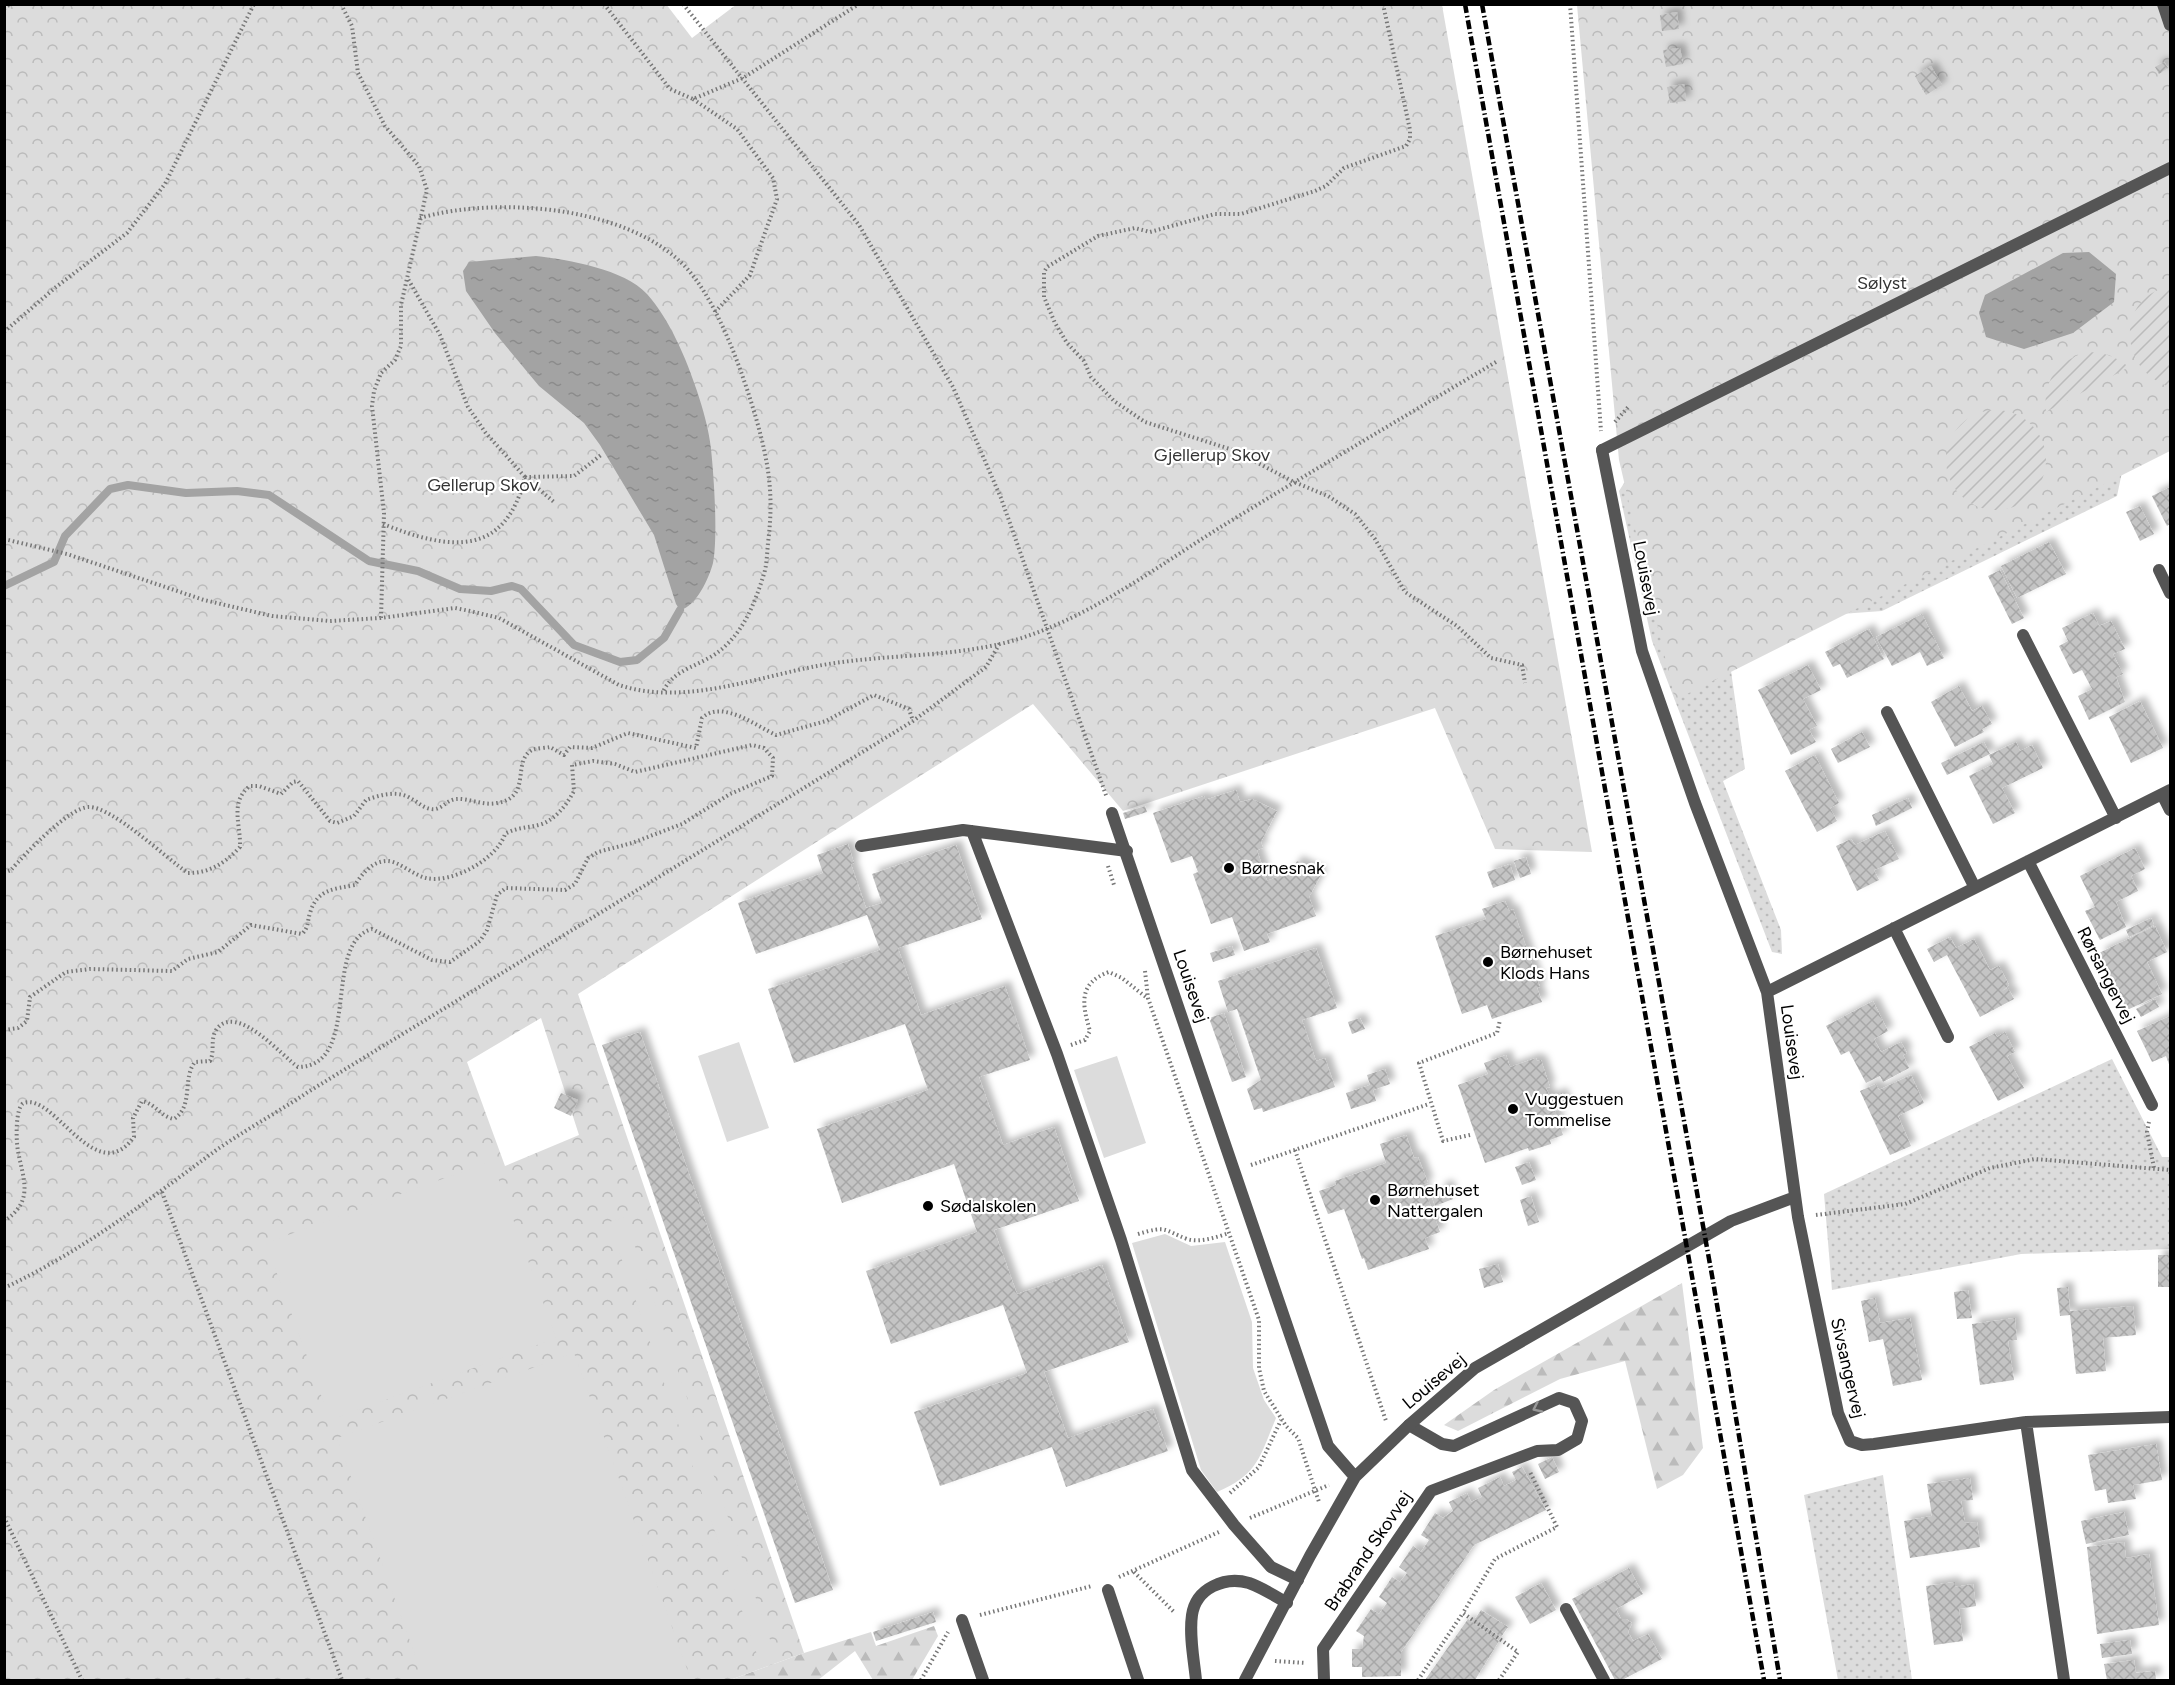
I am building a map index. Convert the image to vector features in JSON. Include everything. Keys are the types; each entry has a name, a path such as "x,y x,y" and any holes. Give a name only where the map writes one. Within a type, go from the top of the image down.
{"street":[{"path":"2163,4 2170,25"},
{"path":"1602,450 2170,168"},
{"name":"Louisevej","path":"1245,1680 1355,1477 1409,1425 1475,1368 1731,1221 1795,1197 1767,992 1695,803 1642,651 1602,450"},
{"path":"2159,570 2170,593"},
{"path":"2023,635 2115,818"},
{"path":"1887,712 1975,888"},
{"path":"1767,992 2166,792 2170,810"},
{"name":"Louisevej","path":"1112,813 1127,851 1328,1446 1355,1477"},
{"path":"861,846 963,830 1127,851"},
{"path":"972,831 1057,1054 1120,1240 1192,1470 1234,1525 1271,1566 1298,1580"},
{"name":"Rørsangervej","path":"2028,861 2151,1105"},
{"path":"1894,928 1948,1037"},
{"name":"Sivsangervej","path":"1795,1197 1838,1413 1850,1441 1862,1445 1874,1444 2026,1422 2170,1417"},
{"name":"Brabrand Skovvej","path":"1324,1680 1323,1649 1431,1491 1537,1451 1558,1450 1577,1439 1582,1421 1574,1403 1558,1398 1454,1446 1442,1444 1409,1425"},
{"path":"2026,1422 2064,1680"},
{"path":"1196,1680 1192,1630 1194,1606 1207,1589 1217,1584 1241,1581 1287,1603"},
{"path":"1108,1590 1138,1680"},
{"path":"1566,1609 1604,1680"},
{"path":"962,1620 983,1680"}],"path":[{"path":"4,9 10,4"},
{"path":"4,332 56,287 127,233 165,184 254,4"},
{"path":"340,4 352,26 358,73 385,126 419,166 427,190 401,305 401,346 395,360 381,373 374,391 372,406 384,524 381,555 381,618"},
{"path":"604,4 670,89 693,99 737,129 773,178 777,199 750,275 714,313"},
{"path":"683,4 859,225 953,387 1001,498 1112,813"},
{"path":"693,99 743,78 859,4"},
{"path":"1383,4 1410,130 1410,139 1406,146 1344,168 1326,186 1315,191 1241,214 1215,214 1150,232 1135,228 1098,236 1047,267 1044,272 1044,297 1067,343 1084,361 1091,377 1114,401 1145,422 1233,450 1294,482 1328,496 1355,514 1375,539 1405,592 1457,626 1491,658 1522,665 1525,683"},
{"path":"1570,4 1602,450"},
{"path":"420,218 463,208 511,207 558,210 596,219 631,231 666,250 694,277 714,313 740,366 765,450 772,487 765,572 746,622 723,648 706,661 669,679 663,692"},
{"path":"408,279 440,335 468,407 486,432 525,477 555,503"},
{"path":"4,539 67,554 204,600 272,616 330,621 381,618 455,608 499,618 619,686 638,692 678,693 873,657 1000,643 1047,628 1092,607 1294,482 1496,362"},
{"path":"525,477 574,476 601,455"},
{"path":"384,524 412,536 449,543 481,540 496,532 508,518 525,477"},
{"path":"4,1288 48,1268 162,1192 217,1150 308,1092 913,721 986,667 1000,643"},
{"path":"4,873 11,870 50,831 84,808 101,810 160,850 188,873 200,873 229,859 240,847 238,797 250,786 259,786 281,794 293,782 298,781 330,821 337,824 354,816 366,800 394,793 407,796 431,809 437,809 456,799 498,803 512,798 519,788 523,762 532,750 550,747 564,755 570,747 592,748 628,733 696,748 702,717 716,710 728,712 776,735 826,721 874,695 909,709 913,721"},
{"path":"4,1030 18,1028 27,1021 30,997 66,972 90,969 172,971 188,959 218,952 251,925 302,934 308,928 310,913 319,894 333,888 354,885 363,872 377,863 389,861 427,878 444,879 490,858 501,846 505,834 513,829 543,824 567,803 574,791 572,765 577,762 594,761 615,764 635,772 752,745 764,748 772,758 772,776 730,794 682,824 632,843 598,852 588,858 575,884 565,890 506,888 496,895 487,930 480,941 450,962 432,960 372,929 362,932 353,939 347,958 338,1027 319,1062 312,1066 298,1067 253,1029 236,1023 225,1023 217,1029 212,1042 210,1061 195,1062 192,1066 189,1091 179,1115 174,1119 166,1118 152,1103 142,1101 132,1118 134,1137 125,1145 109,1151 88,1146 39,1106 27,1102 21,1104 18,1110 17,1149 26,1179 25,1193 18,1208 4,1221"},
{"path":"1107,849 1105,858 1117,891"},
{"path":"1143,964 1148,998 1259,1320 1259,1368 1264,1391 1282,1419 1298,1438 1320,1507 1333,1516"},
{"path":"1057,1054 1085,1040 1090,1031 1084,1001 1086,989 1092,980 1109,972 1122,978 1148,998"},
{"path":"1470,1135 1443,1141 1429,1104 1419,1063 1497,1033 1500,1020"},
{"path":"1235,1171 1429,1104"},
{"path":"2151,1105 2147,1132 2154,1168"},
{"name":"Louisevej","path":"1295,1150 1383,1418 1398,1436"},
{"path":"1798,1217 1852,1213 1905,1204 1990,1168 2035,1159 2170,1170"},
{"path":"162,1192 342,1680"},
{"path":"1120,1240 1166,1229 1188,1239 1199,1240 1229,1233"},
{"path":"1217,1503 1259,1467 1282,1419"},
{"path":"1418,1680 1495,1559 1557,1527 1522,1456"},
{"path":"1114,1579 1315,1490 1355,1477"},
{"path":"4,1517 82,1680"},
{"path":"1134,1572 1192,1630"},
{"path":"921,1680 944,1636 962,1620 1095,1585"},
{"path":"1462,1613 1518,1652 1499,1680"},
{"path":"1287,1664 1305,1663"}],"green space":[{"name":"Gellerup Skov","path":"666,4 692,38 737,4 1442,5 1592,852 1495,849 1435,708 1123,811 1033,704 578,994 804,1653 730,1680 5,1680 5,5","holes":["541,1018 579,1135 505,1166 467,1062"]},
{"name":"Sølyst","path":"1577,5 2170,5 2170,451 1675,700 1619,460"},
{"path":"2170,287 2170,387 2152,378 2139,365 2132,349 2130,333 2133,317 2140,303 2153,293"},
{"path":"2086,352 2109,355 2129,367 2046,412 2047,391 2054,374 2067,361"},
{"path":"1996,410 2015,414 2031,425 2042,441 2046,460 2042,479 2031,495 2015,506 1996,510 1977,506 1961,495 1950,479 1946,460 1950,441 1961,425 1977,414"},
{"path":"1640,458 2122,472 2117,496 1882,611 1827,615 1730,664 1745,769 1723,781 1781,930 1782,954 1772,952 1652,641 1619,491"},
{"path":"739,1042 769,1128 727,1142 698,1056"},
{"path":"1117,1056 1146,1143 1104,1158 1074,1070"},
{"path":"2112,1059 2162,1157 2170,1157 2170,1249 2021,1254 1832,1290 1824,1194"},
{"path":"492,1161 556,1338 330,1420 266,1243"},
{"path":"625,1217 777,1660 761,1666 609,1222"},
{"path":"1165,1234 1191,1246 1225,1242 1252,1322 1253,1368 1264,1400 1276,1418 1256,1463 1241,1479 1217,1492 1201,1470 1132,1243"},
{"path":"1682,1283 1703,1448 1683,1475 1657,1489 1625,1361 1560,1379 1458,1431 1444,1425 1494,1390"},
{"path":"574,1353 691,1680 424,1680 337,1438"},
{"path":"1883,1475 1912,1680 1838,1680 1804,1495"},
{"path":"934,1626 938,1636 912,1680 873,1680 855,1651 818,1680 730,1680 871,1632 876,1646"}],"water":[{"path":"2089,252 2116,274 2114,302 2073,333 2024,349 1986,337 1979,313 1985,295 2063,253"},
{"path":"536,256 595,267 637,285 663,315 693,378 709,434 715,523 711,569 701,591 686,608 680,610 676,604 654,535 600,445 584,423 539,386 495,333 466,291 463,271 469,262"}],"building":[{"path":"1677,12 1679,29 1662,31 1660,15"},
{"path":"1680,48 1683,64 1666,67 1663,50"},
{"path":"2164,62 2168,68 2159,74 2155,67"},
{"path":"1931,66 1942,85 1926,95 1915,76"},
{"path":"1684,84 1686,101 1670,103 1667,87"},
{"path":"2170,487 2170,524 2167,526 2152,496"},
{"path":"2140,506 2154,534 2140,541 2126,512"},
{"path":"2049,542 2066,574 2017,598 2001,566"},
{"path":"2000,570 2024,618 2012,624 1988,576"},
{"path":"2093,613 2099,626 2111,621 2125,649 2113,654 2123,674 2116,677 2125,702 2089,720 2078,696 2092,689 2082,670 2073,674 2059,646 2068,641 2062,628"},
{"path":"1922,614 1944,658 1927,666 1920,652 1892,666 1876,637"},
{"path":"1869,629 1884,659 1847,678 1840,664 1833,667 1825,652"},
{"path":"1808,665 1821,690 1803,699 1817,726 1809,730 1816,742 1791,755 1758,690"},
{"path":"1959,686 1972,711 1982,706 1992,724 1982,729 1984,732 1955,747 1931,702"},
{"path":"2140,701 2163,748 2131,763 2109,717"},
{"path":"1862,732 1870,747 1838,763 1831,749"},
{"path":"1984,742 1990,754 1947,775 1941,763"},
{"path":"2016,742 2020,751 2032,745 2043,768 2002,788 2015,813 1993,824 1969,776 1993,764 1989,755"},
{"path":"1815,755 1839,803 1830,808 1837,821 1817,832 1785,771"},
{"name":"Børnesnak","path":"1236,790 1240,802 1252,799 1277,811 1261,842 1263,848 1257,850 1267,881 1290,872 1297,861 1322,873 1309,897 1316,916 1267,934 1270,942 1244,951 1232,917 1211,924 1193,874 1198,872 1192,856 1171,863 1153,813 1204,796 1205,800"},
{"path":"1908,798 1912,808 1876,826 1872,815"},
{"path":"1145,806 1147,812 1125,819 1123,813"},
{"path":"1885,831 1899,859 1874,870 1879,880 1857,891 1836,846 1851,839 1855,845"},
{"path":"848,844 854,863 851,864 866,908 882,903 872,874 956,845 982,919 898,948 921,1015 1005,986 1030,1060 979,1077 1003,1145 1054,1127 1079,1201 994,1230 1017,1294 1102,1265 1129,1342 1044,1372 1068,1438 1153,1409 1168,1451 1066,1487 1052,1447 940,1486 914,1412 1027,1373 1003,1305 891,1344 866,1271 977,1232 954,1164 842,1203 817,1129 928,1090 905,1024 794,1063 768,989 880,950 867,915 756,954 738,903 823,873 817,855"},
{"path":"2135,848 2145,869 2131,876 2138,891 2116,902 2126,927 2100,940 2085,911 2095,907 2080,876"},
{"path":"1526,857 1531,874 1520,878 1514,861"},
{"path":"1510,864 1515,880 1493,888 1487,872"},
{"name":"Børnehuset Klods Hans","path":"1505,901 1509,911 1513,909 1540,987 1537,988 1542,1002 1492,1019 1487,1005 1462,1014 1435,936 1486,919 1482,909"},
{"path":"2151,918 2154,925 2129,937 2126,930"},
{"path":"2155,926 2167,952 2147,962 2162,994 2127,1010 2099,953"},
{"path":"1950,937 1956,948 1974,939 1990,970 1999,966 2009,985 2002,991 2008,988 2014,999 1980,1017 1947,955 1934,962 1927,949"},
{"path":"1232,946 1235,955 1213,962 1210,953"},
{"path":"1316,948 1337,1008 1302,1020 1316,1061 1325,1058 1335,1087 1263,1112 1262,1108 1254,1110 1247,1089 1261,1080 1237,1009 1228,1012 1218,981"},
{"path":"2155,999 2159,1007 2141,1017 2136,1009"},
{"path":"1873,1001 1888,1031 1874,1039 1881,1052 1901,1042 1907,1053 1903,1055 1909,1068 1883,1082 1880,1076 1866,1083 1849,1051 1841,1055 1826,1026"},
{"path":"1224,1013 1246,1077 1232,1082 1209,1018"},
{"path":"2170,1016 2170,1067 2166,1056 2152,1062 2137,1031"},
{"path":"1360,1018 1365,1029 1352,1034 1348,1022"},
{"path":"640,1032 833,1590 795,1603 602,1045"},
{"path":"2005,1032 2015,1052 2007,1056 2024,1088 1998,1101 1969,1047 1995,1033 1997,1037"},
{"name":"Vuggestuen Tommelise","path":"1506,1055 1510,1067 1536,1058 1537,1061 1541,1060 1550,1087 1546,1088 1550,1097 1562,1093 1567,1107 1555,1111 1563,1135 1550,1140 1551,1144 1529,1151 1528,1148 1485,1163 1458,1085 1488,1074 1484,1063"},
{"path":"1385,1069 1390,1084 1373,1090 1376,1101 1351,1109 1346,1093 1370,1085 1367,1075"},
{"path":"1911,1075 1924,1103 1898,1116 1911,1146 1890,1155 1860,1091 1876,1084 1879,1090"},
{"path":"561,1093 578,1100 571,1116 554,1108"},
{"name":"Børnehuset Nattergalen","path":"1406,1135 1414,1158 1418,1157 1428,1183 1423,1185 1440,1232 1425,1238 1429,1249 1368,1270 1344,1209 1328,1214 1319,1191 1336,1185 1335,1181 1386,1163 1380,1144"},
{"path":"1529,1162 1536,1180 1522,1185 1515,1167"},
{"path":"1448,1185 1453,1199 1435,1206 1432,1197 1441,1194 1439,1188"},
{"path":"1531,1196 1539,1222 1528,1226 1520,1200"},
{"path":"2158,1255 2170,1255 2170,1287 2158,1287"},
{"path":"1498,1264 1503,1282 1484,1288 1479,1269"},
{"path":"2068,1287 2070,1311 2133,1306 2136,1335 2103,1338 2106,1371 2076,1374 2070,1315 2060,1316 2057,1288"},
{"path":"1968,1290 1972,1318 1957,1319 1954,1292"},
{"path":"1875,1298 1880,1323 1910,1318 1922,1380 1893,1386 1883,1339 1869,1342 1861,1301"},
{"path":"2015,1318 2017,1340 2008,1341 2014,1380 1980,1385 1972,1324"},
{"path":"2156,1444 2162,1480 2133,1485 2136,1499 2108,1503 2106,1489 2095,1491 2088,1455"},
{"path":"1552,1457 1559,1472 1545,1479 1538,1464"},
{"path":"1522,1467 1546,1510 1474,1545 1401,1652 1401,1676 1362,1677 1362,1667 1352,1667 1352,1649 1362,1649 1364,1636 1356,1631 1371,1609 1379,1614 1387,1603 1379,1597 1392,1577 1400,1582 1407,1573 1399,1567 1413,1546 1421,1552 1429,1540 1421,1535 1435,1513 1443,1518 1453,1511 1449,1502 1467,1493 1471,1502 1482,1497 1478,1488 1500,1477 1504,1486 1516,1480 1512,1472"},
{"path":"1970,1478 1973,1500 1961,1501 1965,1523 1977,1522 1980,1547 1910,1558 1904,1521 1932,1516 1927,1484"},
{"path":"2124,1512 2129,1535 2086,1544 2081,1521"},
{"path":"2124,1542 2126,1558 2149,1554 2159,1625 2097,1634 2087,1547"},
{"path":"1629,1568 1643,1594 1616,1609 1621,1619 1632,1623 1628,1632 1633,1641 1648,1634 1662,1659 1622,1680 1615,1680 1572,1599"},
{"path":"1955,1582 1955,1587 1973,1584 1976,1606 1959,1609 1963,1641 1934,1645 1926,1586"},
{"path":"1541,1583 1556,1610 1530,1624 1515,1597"},
{"path":"1481,1610 1508,1627 1501,1637 1475,1619"},
{"path":"933,1612 936,1622 876,1641 873,1632"},
{"path":"1468,1619 1499,1641 1475,1680 1425,1680"},
{"path":"2130,1640 2132,1654 2102,1658 2100,1644"},
{"path":"2134,1660 2136,1673 2155,1671 2156,1680 2107,1680 2104,1664"}],"waterway":[{"path":"4,586 54,562 65,536 110,489 128,485 186,493 237,491 269,495 369,561 418,571 460,589 491,591 512,586 521,589 574,645 620,662 637,660 664,638 680,610"}],"railway":[{"path":"1465,4 1764,1680"},
{"path":"1482,4 1713,1281 1780,1680"}],"place":[{"name":"Børnesnak","path":"1229,868"},
{"name":"Børnehuset Klods Hans","path":"1488,962"},
{"name":"Vuggestuen Tommelise","path":"1513,1109"},
{"name":"Børnehuset Nattergalen","path":"1375,1200"},
{"name":"Sødalskolen","path":"928,1206"}],"park label":[{"name":"Gjellerup Skov","path":"1212,455"}]}
